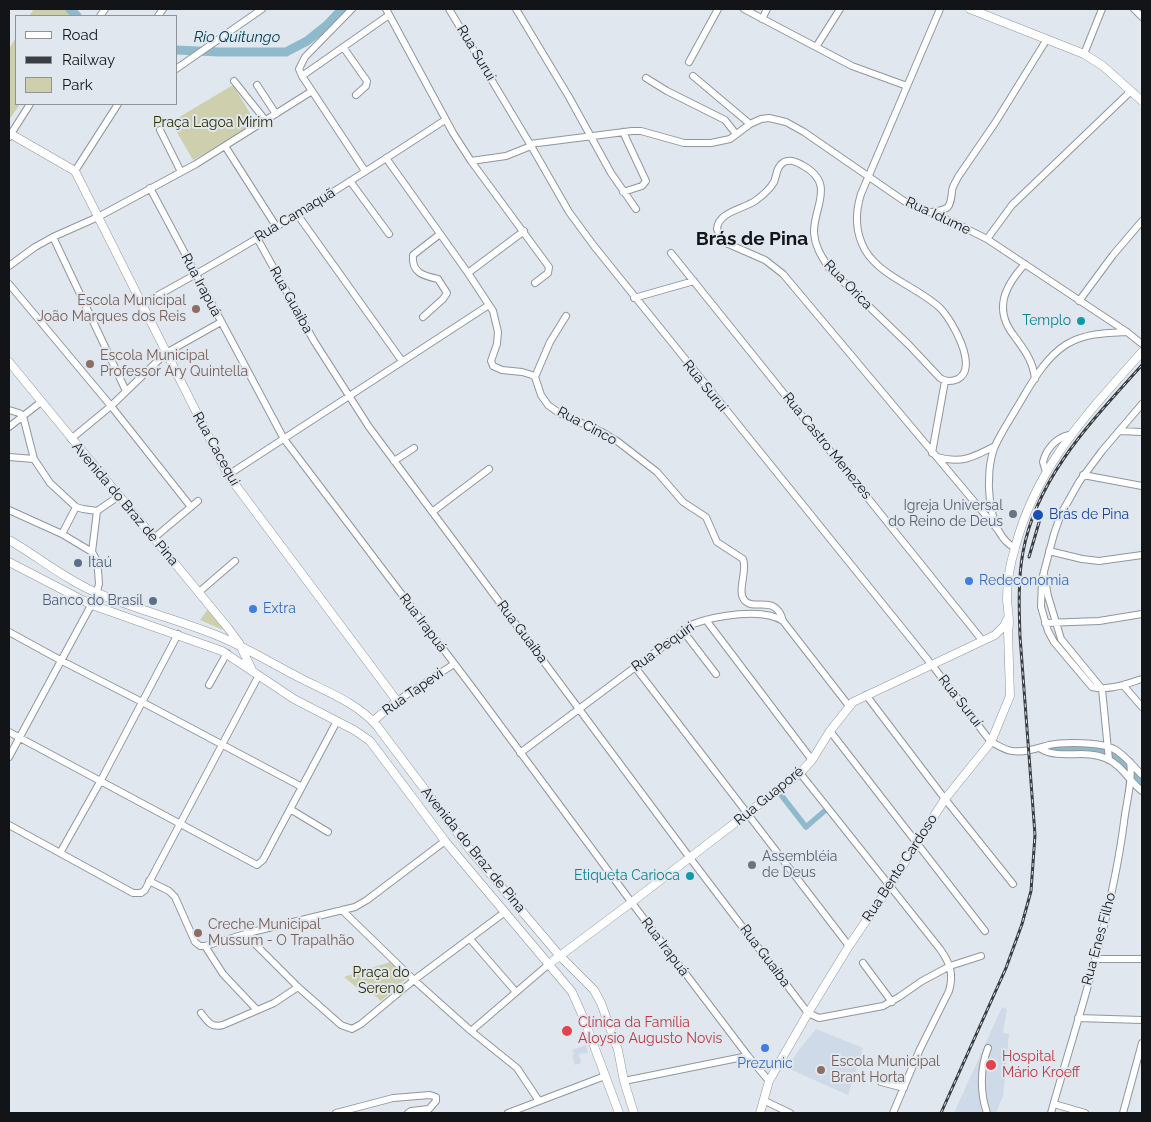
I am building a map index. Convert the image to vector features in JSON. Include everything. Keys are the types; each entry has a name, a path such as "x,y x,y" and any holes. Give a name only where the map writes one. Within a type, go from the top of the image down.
{"main road":[{"path":"970,9 1084,54 1103,66 1142,101"},
{"path":"9,134 75,171"},
{"name":"Rua Cacequi","path":"75,171 228,475 397,701"},
{"name":"Rua Bento Cardoso","path":"760,1113 769,1081 849,946 945,799 991,742 1010,696 1008,585 1015,548 1026,515 1046,472 1069,436 1142,352"},
{"name":"Avenida do Braz de Pina","path":"9,362 199,592 240,646 252,670 294,699 362,735 374,745 445,841 564,981 578,1003 619,1113"},
{"path":"9,540 61,575 97,593 215,635 240,646"},
{"path":"9,563 92,605 227,653 252,670"},
{"name":"Rua Guaporé","path":"548,964 800,773 812,760 830,731 849,706 866,695 994,635 1003,627 1008,618"},
{"path":"994,635 1002,636 1008,640"},
{"name":"Avenida do Braz de Pina","path":"240,646 356,707 372,721 471,851 559,956 590,985 597,996 618,1050 624,1082 634,1113"},
{"name":"Rua Tapevi","path":"372,721 397,701"}],"street":[{"path":"178,68 262,9"},
{"path":"352,9 302,61 299,69 365,171"},
{"name":"Rua Suruí","path":"449,9 569,212 616,276 932,665 991,742"},
{"path":"516,9 623,192 636,208"},
{"path":"689,62 718,9"},
{"path":"744,9 852,66 907,86"},
{"path":"762,19 767,9"},
{"path":"816,48 840,9"},
{"path":"940,9 857,206 856,218 861,241 873,261 934,304 950,321 964,351 966,368 963,375 957,379 944,381 934,455 949,460 959,460 972,458 995,446"},
{"path":"1084,54 1102,9"},
{"path":"1134,9 1142,17"},
{"path":"302,76 388,12 445,120 471,161 546,260 550,270 535,283"},
{"path":"931,213 945,210 949,207 952,202 953,186 958,177 995,123 1047,39"},
{"path":"343,47 367,81 366,86 356,95"},
{"path":"693,76 750,124"},
{"path":"646,78 667,91 725,120 736,134"},
{"path":"234,81 266,121"},
{"path":"256,85 276,114"},
{"path":"9,266 35,247 53,237 98,216 181,172 312,91"},
{"path":"987,239 1012,205 1131,91"},
{"path":"9,134 29,105"},
{"path":"75,171 117,105"},
{"name":"Rua Idume","path":"623,132 641,131 684,143 711,143 730,139 750,124 761,119 769,118 786,122 804,132 904,201 987,239 1080,300 1142,344"},
{"name":"Rua Camaquã","path":"142,304 196,275 297,214 445,120"},
{"path":"160,130 181,172"},
{"path":"471,161 506,156 531,145 623,132 646,182 642,186 623,192"},
{"path":"225,146 276,226"},
{"path":"386,158 468,272 489,305 497,322 498,332 497,344 491,361 493,366 502,370 528,373 535,377 550,342 566,316"},
{"name":"Rua Orica","path":"944,381 838,278 821,257 814,233 815,219 821,204 822,194 820,184 808,168 798,163 785,162 777,170 774,182 763,195 720,220 717,229 722,239 766,260 783,274 998,530 1006,542 1015,548"},
{"path":"350,181 389,234"},
{"name":"Rua Irapuá","path":"150,188 284,439 748,1056 769,1081"},
{"path":"297,214 402,360"},
{"path":"1080,300 1113,255 1142,221"},
{"path":"468,272 524,231"},
{"path":"423,316 443,299 447,293 438,279 424,277 419,273 413,260 413,254 440,234"},
{"path":"53,237 126,390"},
{"name":"Rua Guaíba","path":"257,238 314,342 348,397 690,858 808,1013"},
{"name":"Rua Castro Menezes","path":"671,253 982,640"},
{"path":"1025,264 1008,284 1003,307 1004,318 1009,329 1028,355 1035,379"},
{"path":"634,298 694,281"},
{"path":"9,284 191,508"},
{"path":"228,475 489,305"},
{"path":"71,439 110,406 166,353 221,322"},
{"path":"998,530 992,513 989,489 991,463 995,446 1035,379 1056,351 1072,341 1091,334 1127,332"},
{"name":"Rua Cinco","path":"535,377 541,395 548,405 559,413 602,432 617,441 657,472 683,502 706,517 717,542 743,559 745,568 742,594 744,601 750,604 771,606 780,612 784,621"},
{"path":"9,427 42,402"},
{"path":"1142,404 1083,475 1061,514 1044,571 1041,608 1044,623 1054,642 1092,687 1102,689 1142,679"},
{"path":"9,410 19,413 26,420 34,459 50,483 76,507 97,510 119,496"},
{"path":"1119,430 1142,432"},
{"path":"394,461 414,448"},
{"path":"9,457 34,459"},
{"path":"432,512 489,469"},
{"path":"1083,475 1142,486"},
{"path":"154,538 198,501"},
{"path":"62,534 76,507"},
{"path":"9,510 62,534 92,552 97,561 98,570 97,593 92,605 9,757"},
{"path":"92,552 97,510"},
{"path":"1049,551 1082,559 1100,561 1142,555"},
{"path":"199,592 235,561"},
{"path":"1044,571 1056,623 1065,645 1102,689 1109,758"},
{"name":"Rua Pequiri","path":"520,753 693,624 706,620 756,614 777,617 784,621"},
{"path":"1044,623 1099,620 1142,614"},
{"path":"706,620 812,760"},
{"path":"784,621 849,706"},
{"path":"683,631 716,674"},
{"path":"9,632 302,787"},
{"path":"60,853 100,782 178,634"},
{"path":"209,685 227,653"},
{"name":"Rua Tapevi","path":"397,701 454,664"},
{"path":"635,667 849,946"},
{"path":"9,825 138,894 144,890 149,881 259,675"},
{"path":"1123,685 1142,707"},
{"path":"866,695 1013,884"},
{"path":"9,732 253,865 259,864 337,721"},
{"path":"830,731 985,931"},
{"path":"991,742 1005,750 1014,752 1041,749 1058,744 1099,744 1123,755 1130,765 1142,775"},
{"path":"1041,749 1050,753 1087,754 1109,758 1130,777 1142,792"},
{"name":"Rua Enes Filho","path":"1051,1113 1095,959 1119,860 1130,765"},
{"path":"800,773 940,950 950,966 952,981 949,991 920,1049 893,1113"},
{"path":"290,809 328,832"},
{"path":"149,881 172,894 193,939 197,944 205,946 245,934 355,907 445,841"},
{"path":"342,910 414,980 471,1031 517,1068 539,1102"},
{"path":"245,934 298,988 340,1025 349,1029 356,1028 414,980 504,912"},
{"path":"470,939 516,992"},
{"path":"205,946 223,974 257,1010"},
{"path":"808,1013 819,1018 874,1008 892,1002 922,981 950,966 982,956"},
{"path":"1095,959 1142,959"},
{"path":"863,963 892,1002"},
{"path":"471,1031 548,964"},
{"path":"201,1013 210,1024 218,1026 274,1003 298,988"},
{"path":"1078,1018 1142,1020"},
{"path":"1123,1113 1142,1043"},
{"path":"987,1113 982,1099 985,1055 988,1048"},
{"path":"624,1082 748,1056"},
{"path":"508,1113 605,1076"},
{"path":"881,1082 904,1088"},
{"path":"337,1113 393,1098 430,1095 437,1099 433,1107 408,1113"},
{"path":"764,1101 790,1113"},
{"path":"1054,1104 1085,1113"}],"shaded area":[{"name":"Hospital Mário Kroeff","path":"1002,1007 1007,1009 1003,1033 1009,1034 1003,1096 996,1113 954,1113"},
{"path":"816,1029 863,1048 848,1095 787,1068"},
{"path":"586,1045 588,1053 579,1054 581,1063 575,1065 572,1050"}],"green space":[{"path":"34,9 67,9 74,15 30,15"},
{"path":"15,39 15,105 19,105 9,120 9,49"},
{"name":"Praça Lagoa Mirim","path":"233,85 256,123 193,160 171,122"},
{"path":"208,609 225,628 223,630 200,620"},
{"name":"Praça do Sereno","path":"390,962 407,978 381,1001 366,988 362,992 344,977"}],"waterway":[{"name":"Rio Quitungo","path":"70,9 76,15"},
{"name":"Rio Quitungo","path":"178,50 286,52 307,41 327,25 342,9"},
{"path":"1056,749 1087,749 1110,754 1142,782"},
{"path":"778,791 806,827 828,808"}],"railway":[{"path":"941,1113 1006,968 1022,924 1031,891 1035,835 1019,604 1021,562 1030,524 1041,498 1069,451 1142,365"},
{"path":"1029,557 1040,519"}],"place":[{"name":"Escola Municipal João Marques dos Reis","path":"196,309"},
{"name":"Templo","path":"1081,321"},
{"name":"Escola Municipal Professor Ary Quintella","path":"90,364"},
{"name":"Igreja Universal do Reino de Deus","path":"1013,514"},
{"name":"Brás de Pina","path":"1038,515"},
{"name":"Itaú","path":"78,563"},
{"name":"Redeconomia","path":"969,581"},
{"name":"Banco do Brasil","path":"153,601"},
{"name":"Extra","path":"253,609"},
{"name":"Assembléia de Deus","path":"752,865"},
{"name":"Etiqueta Carioca","path":"690,876"},
{"name":"Creche Municipal Mussum - O Trapalhão","path":"198,933"},
{"name":"Clínica da Família Aloysio Augusto Novis","path":"567,1031"},
{"name":"Prezunic","path":"765,1048"},
{"name":"Hospital Mário Kroeff","path":"991,1065"},
{"name":"Escola Municipal Brant Horta","path":"821,1070"}],"district":[{"name":"Brás de Pina","path":"752,239"}]}
